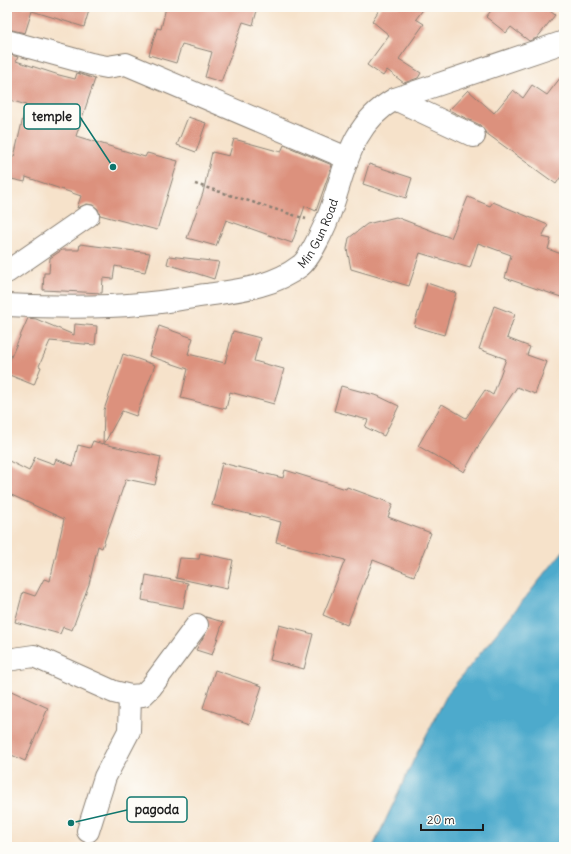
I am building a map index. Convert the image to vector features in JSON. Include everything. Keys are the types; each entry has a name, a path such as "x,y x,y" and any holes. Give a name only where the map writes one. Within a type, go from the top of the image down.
{"street":[{"path":"7,41 91,64 107,67 126,64 347,158"},
{"name":"Min Gun Road","path":"7,305 43,306 140,304 242,289 272,282 289,275 302,265 325,226 347,158 370,119 380,108 394,99 564,42"},
{"path":"394,99 474,136"},
{"path":"7,272 88,216"},
{"path":"7,660 34,656 114,692 130,696 143,695 151,687 197,625"},
{"path":"88,831 105,776 129,731 130,696"}],"path":[{"path":"195,184 325,226"}],"water":[{"path":"564,550 564,847 373,847 415,757 448,693"}],"building":[{"path":"11,7 90,7 84,27 32,11 25,33 7,29 7,14 9,15"},
{"path":"166,7 258,7 253,25 243,22 221,82 205,77 212,52 182,44 176,63 149,55 157,28 161,29"},
{"path":"381,7 425,7 416,19 424,24 399,59 421,73 418,78 404,83 387,70 383,76 367,65 389,35 372,21"},
{"path":"494,7 545,7 555,15 537,38 529,41 511,27 506,33 486,17"},
{"path":"7,54 18,57 16,61 59,75 75,79 77,73 95,79 76,136 145,157 147,153 178,161 157,230 100,215 98,209 93,205 87,204 77,208 81,196 26,177 25,182 7,178 7,155 14,157 26,105 7,99"},
{"path":"564,73 564,172 556,184 486,133 480,125 449,110 468,90 494,113 513,90 523,98 532,85 547,95"},
{"path":"188,117 206,123 196,152 177,145"},
{"path":"234,139 281,152 284,145 332,165 316,211 305,206 292,243 226,220 216,246 187,238 203,193 212,152 229,156"},
{"path":"369,164 412,178 406,198 363,184"},
{"path":"468,197 490,206 493,202 548,225 542,237 551,239 548,249 564,255 564,298 505,278 511,255 478,243 470,268 420,253 409,286 351,269 347,249 349,238 367,224 396,217 451,238"},
{"path":"80,244 150,253 145,272 115,266 113,279 103,278 102,293 43,290 44,273 49,273 50,258 62,250 79,250"},
{"path":"169,256 219,262 214,279 167,264"},
{"path":"427,283 456,293 444,335 414,326"},
{"path":"494,306 515,314 507,338 530,347 527,355 547,362 535,394 517,387 481,441 464,472 418,446 442,404 466,418 485,390 493,395 506,359 479,349"},
{"path":"28,318 36,319 74,335 75,324 97,326 95,345 50,341 39,366 41,367 34,385 7,374 7,366"},
{"path":"159,326 193,338 188,354 225,363 233,331 260,338 254,361 284,369 274,404 230,392 226,409 181,398 188,369 149,356"},
{"path":"123,354 155,365 136,416 122,411 104,444 161,457 155,485 126,479 102,548 98,546 89,584 72,630 63,627 60,634 15,622 23,592 35,596 44,579 50,581 64,519 7,493 7,460 29,471 35,457 54,464 56,459 73,466 78,445 90,448 93,441 103,444 104,410"},
{"path":"341,386 378,396 399,406 384,436 365,427 368,420 334,411"},
{"path":"222,463 283,478 285,470 346,489 347,487 393,504 388,517 431,533 414,576 373,560 347,625 323,615 345,560 276,542 281,522 212,505"},
{"path":"200,553 233,560 227,589 176,578 180,558 199,559"},
{"path":"146,575 188,583 183,608 142,600"},
{"path":"206,617 223,622 212,655 196,650 209,627"},
{"path":"279,625 313,634 304,669 270,660"},
{"path":"215,670 262,686 250,724 203,708"},
{"path":"7,689 48,708 25,761 7,753"}],"place":[{"name":"temple","path":"113,167"},
{"name":"pagoda","path":"71,823"}]}
